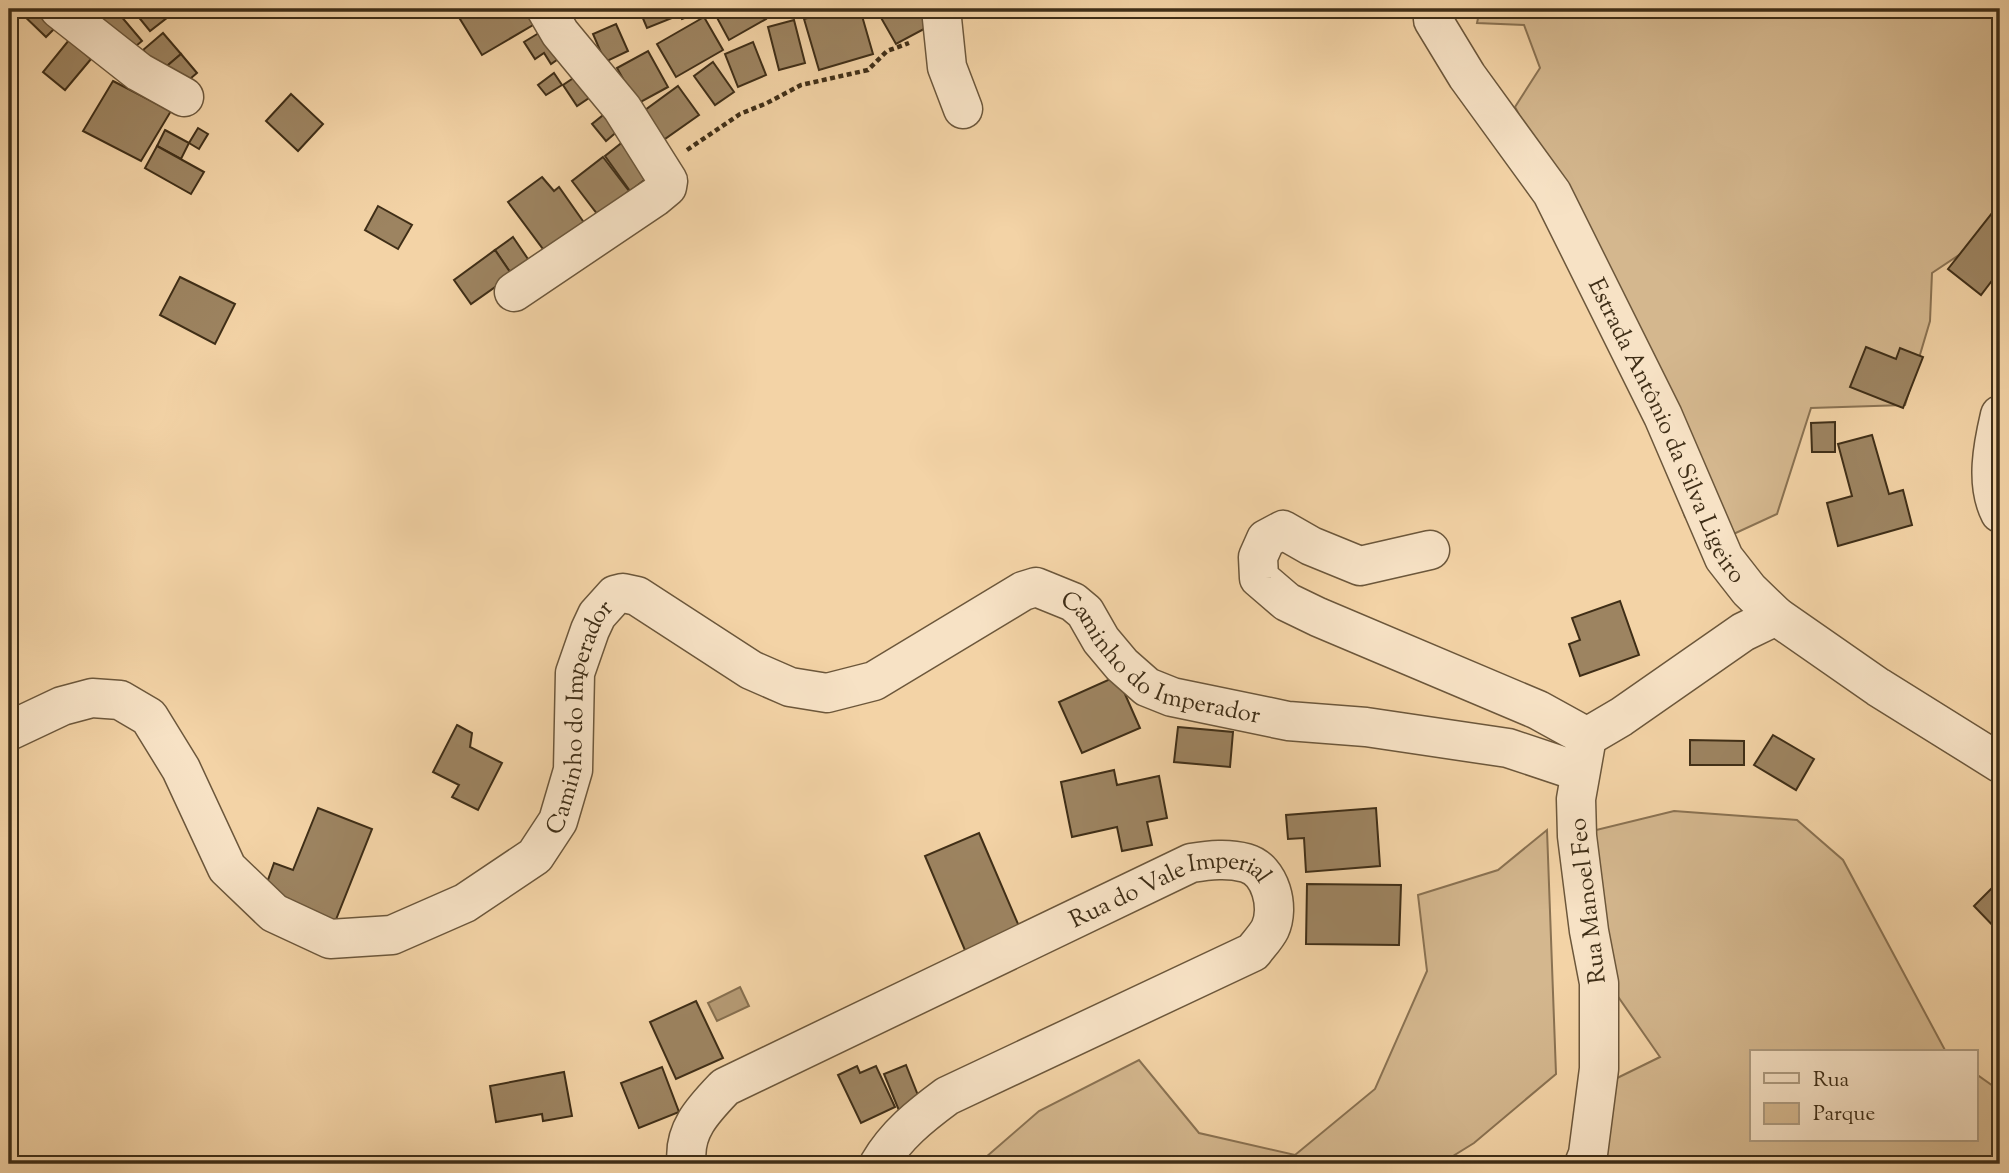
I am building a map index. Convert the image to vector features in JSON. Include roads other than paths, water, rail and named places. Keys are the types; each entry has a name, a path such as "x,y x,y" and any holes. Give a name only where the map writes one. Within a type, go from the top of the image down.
{"street":[{"path":"60,9 139,72 184,97"},
{"path":"514,292 667,187 667,181 658,164 622,108 560,33 546,9"},
{"name":"Estrada Antônio da Silva Ligeiro","path":"1433,9 1433,20 1467,76 1552,193 1663,416 1724,558 1749,590 1776,616 1878,687 2000,764"},
{"path":"941,19 947,67 963,108"},
{"path":"2000,415 1992,447 1994,500 2000,513"},
{"path":"1430,550 1360,566 1311,546 1283,530 1266,539 1258,557 1259,578 1287,602 1318,617 1538,710 1583,754 1632,709 1743,632 1776,616"},
{"name":"Caminho do Imperador","path":"9,731 62,706 92,698 121,700 149,717 181,769 227,868 274,913 330,939 392,935 465,902 535,856 558,821 573,770 575,673 597,615 615,595 623,593 637,596 751,670 790,687 827,693 874,681 999,605 1036,586 1073,602 1085,612 1101,640 1122,665 1147,687 1172,696 1288,722 1366,727 1508,748 1583,754"},
{"name":"Rua Manoel Feo","path":"1583,754 1576,799 1577,836 1588,931 1599,983 1599,1069 1588,1154 1584,1164"},
{"name":"Rua do Vale Imperial","path":"687,1164 689,1133 703,1109 725,1087 1191,863 1221,859 1249,864 1267,877 1274,905 1270,928 1253,952 947,1096 911,1123 887,1150 879,1164"}]}
